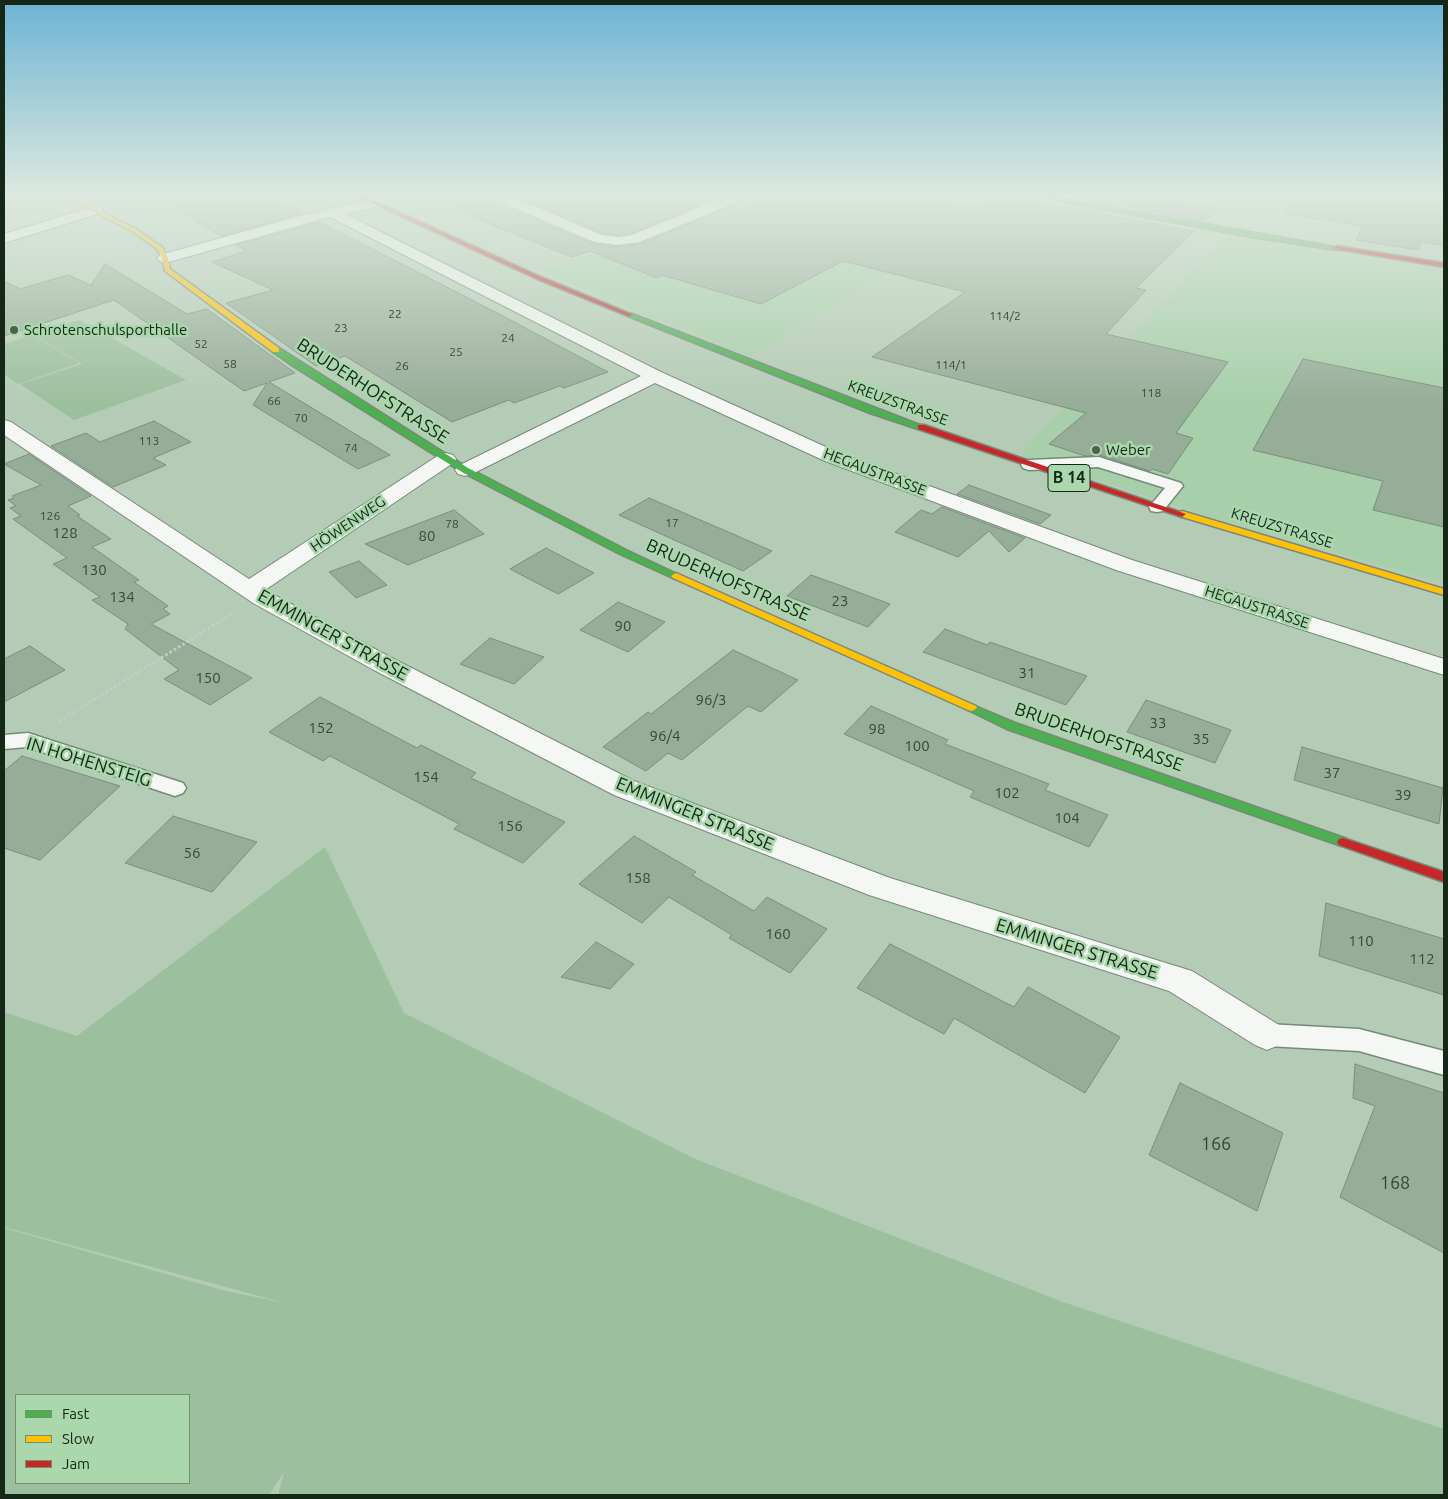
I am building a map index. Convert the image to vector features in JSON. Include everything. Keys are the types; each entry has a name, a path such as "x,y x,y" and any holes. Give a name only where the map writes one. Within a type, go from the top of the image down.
{"street":[{"name":"BRUDERHOFSTRASSE","path":"166,266 167,270 172,275 288,358 446,459 623,552 1011,726 1444,877"},
{"name":"HEGAUSTRASSE","path":"437,266 655,376 832,457 1124,565 1444,667"},
{"name":"KREUZSTRASSE","path":"512,266 700,344 873,411 1157,507 1444,592"},
{"path":"465,470 655,376"},
{"name":"EMMINGER STRASSE","path":"4,426 261,598 624,788 880,887 1180,982 1267,1035"},
{"name":"HÖWENWEG","path":"250,589 446,459"}],"lane":[{"path":"1029,465 1099,462 1174,486 1157,507"},
{"name":"IN HOHENSTEIG","path":"4,742 28,740 174,788"},
{"name":"EMMINGER STRASSE","path":"1267,1035 1359,1040 1444,1063"}],"path":[{"path":"28,740 138,673 210,626"}],"shaded area":[{"path":"556,266 898,266 751,357 541,271"},
{"path":"1197,266 1430,266 1444,268 1444,583 1220,520 1021,455"},
{"path":"80,320 186,380 74,420 20,384 82,364 33,334"},
{"path":"33,335 79,363 18,384 4,374 4,344"},
{"path":"325,847 404,1013 693,1158 1063,1302 1444,1429 1444,1495 278,1495 284,1472 269,1495 4,1495 4,1228 226,1291 285,1303 4,1227 4,1012 77,1036"}],"building":[{"path":"104,266 108,266 187,314 207,309 295,373 269,382 390,455 358,469 253,405 267,383 244,391 114,300 4,336 4,281 20,289 68,275 93,286 91,285"},
{"path":"221,266 406,266 608,372 564,388 560,386 514,403 509,400 452,422 345,356 316,366 226,303 273,290"},
{"path":"627,266 834,266 761,304 662,275 657,278"},
{"path":"862,266 1158,266 1136,288 1146,290 1106,334 1228,362 1176,433 1193,438 1168,474 1152,469 1150,471 1100,455 1085,456 1049,444 1086,413 872,357 965,292"},
{"path":"1303,359 1444,388 1444,527 1373,510 1383,481 1253,450"},
{"path":"154,421 191,442 153,458 166,465 113,487 51,446 86,433 100,442"},
{"path":"29,454 91,496 68,506 80,515 77,516 111,539 92,547 139,580 134,582 168,606 163,609 170,614 151,624 252,678 210,705 164,679 179,670 125,629 128,624 92,600 100,597 53,564 67,558 13,519 21,516 10,508 16,506 8,500 14,498 12,496 41,485 4,464"},
{"path":"969,485 1051,515 1040,524 957,494"},
{"path":"649,498 772,551 743,571 619,515"},
{"path":"942,507 1025,538 1009,552 989,531 958,557 895,532 921,510 932,514"},
{"path":"454,510 484,534 408,565 365,544"},
{"path":"546,548 594,573 558,594 510,569"},
{"path":"359,561 387,585 356,598 329,572"},
{"path":"811,575 890,604 868,627 787,596"},
{"path":"618,602 665,622 628,652 580,630"},
{"path":"945,629 987,645 990,642 1087,676 1066,705 923,652"},
{"path":"490,638 544,657 514,684 460,664"},
{"path":"30,646 65,670 4,702 4,659"},
{"path":"733,650 798,680 761,712 748,706 682,760 668,753 646,771 603,747 648,712 651,714"},
{"path":"320,697 417,748 421,745 476,773 471,778 565,822 523,863 454,829 459,824 330,756 323,761 269,732"},
{"path":"1146,700 1231,730 1215,763 1127,732"},
{"path":"871,706 948,740 945,744 1049,784 1045,790 1108,815 1089,847 970,797 974,791 844,734"},
{"path":"1302,747 1443,788 1439,824 1294,780"},
{"path":"22,756 120,786 40,860 4,848 4,771"},
{"path":"173,816 257,842 212,892 125,863"},
{"path":"634,836 696,872 692,875 754,911 767,897 827,929 790,973 729,938 732,935 669,897 642,923 579,884"},
{"path":"1326,903 1444,939 1444,995 1319,956"},
{"path":"596,942 634,964 610,989 561,977"},
{"path":"890,944 1014,1007 1028,987 1120,1037 1085,1093 954,1018 944,1034 857,988"},
{"path":"1355,1064 1444,1093 1444,1253 1340,1197 1375,1106 1353,1098"},
{"path":"1180,1083 1283,1133 1257,1211 1149,1155"}],"traffic: fast":[{"path":"630,315 873,411 921,427"},
{"path":"276,350 465,470 623,552 676,576"},
{"path":"972,708 1011,726 1343,842"}],"traffic: slow":[{"path":"166,266 167,270 276,350"},
{"path":"1182,514 1444,592"},
{"path":"676,576 972,708"}],"traffic: jam":[{"path":"513,266 630,315"},
{"path":"921,427 1182,514"},
{"path":"1343,842 1444,877"}],"place":[{"name":"Schrotenschulsporthalle","path":"14,330"},
{"name":"Weber","path":"1096,450"}]}
